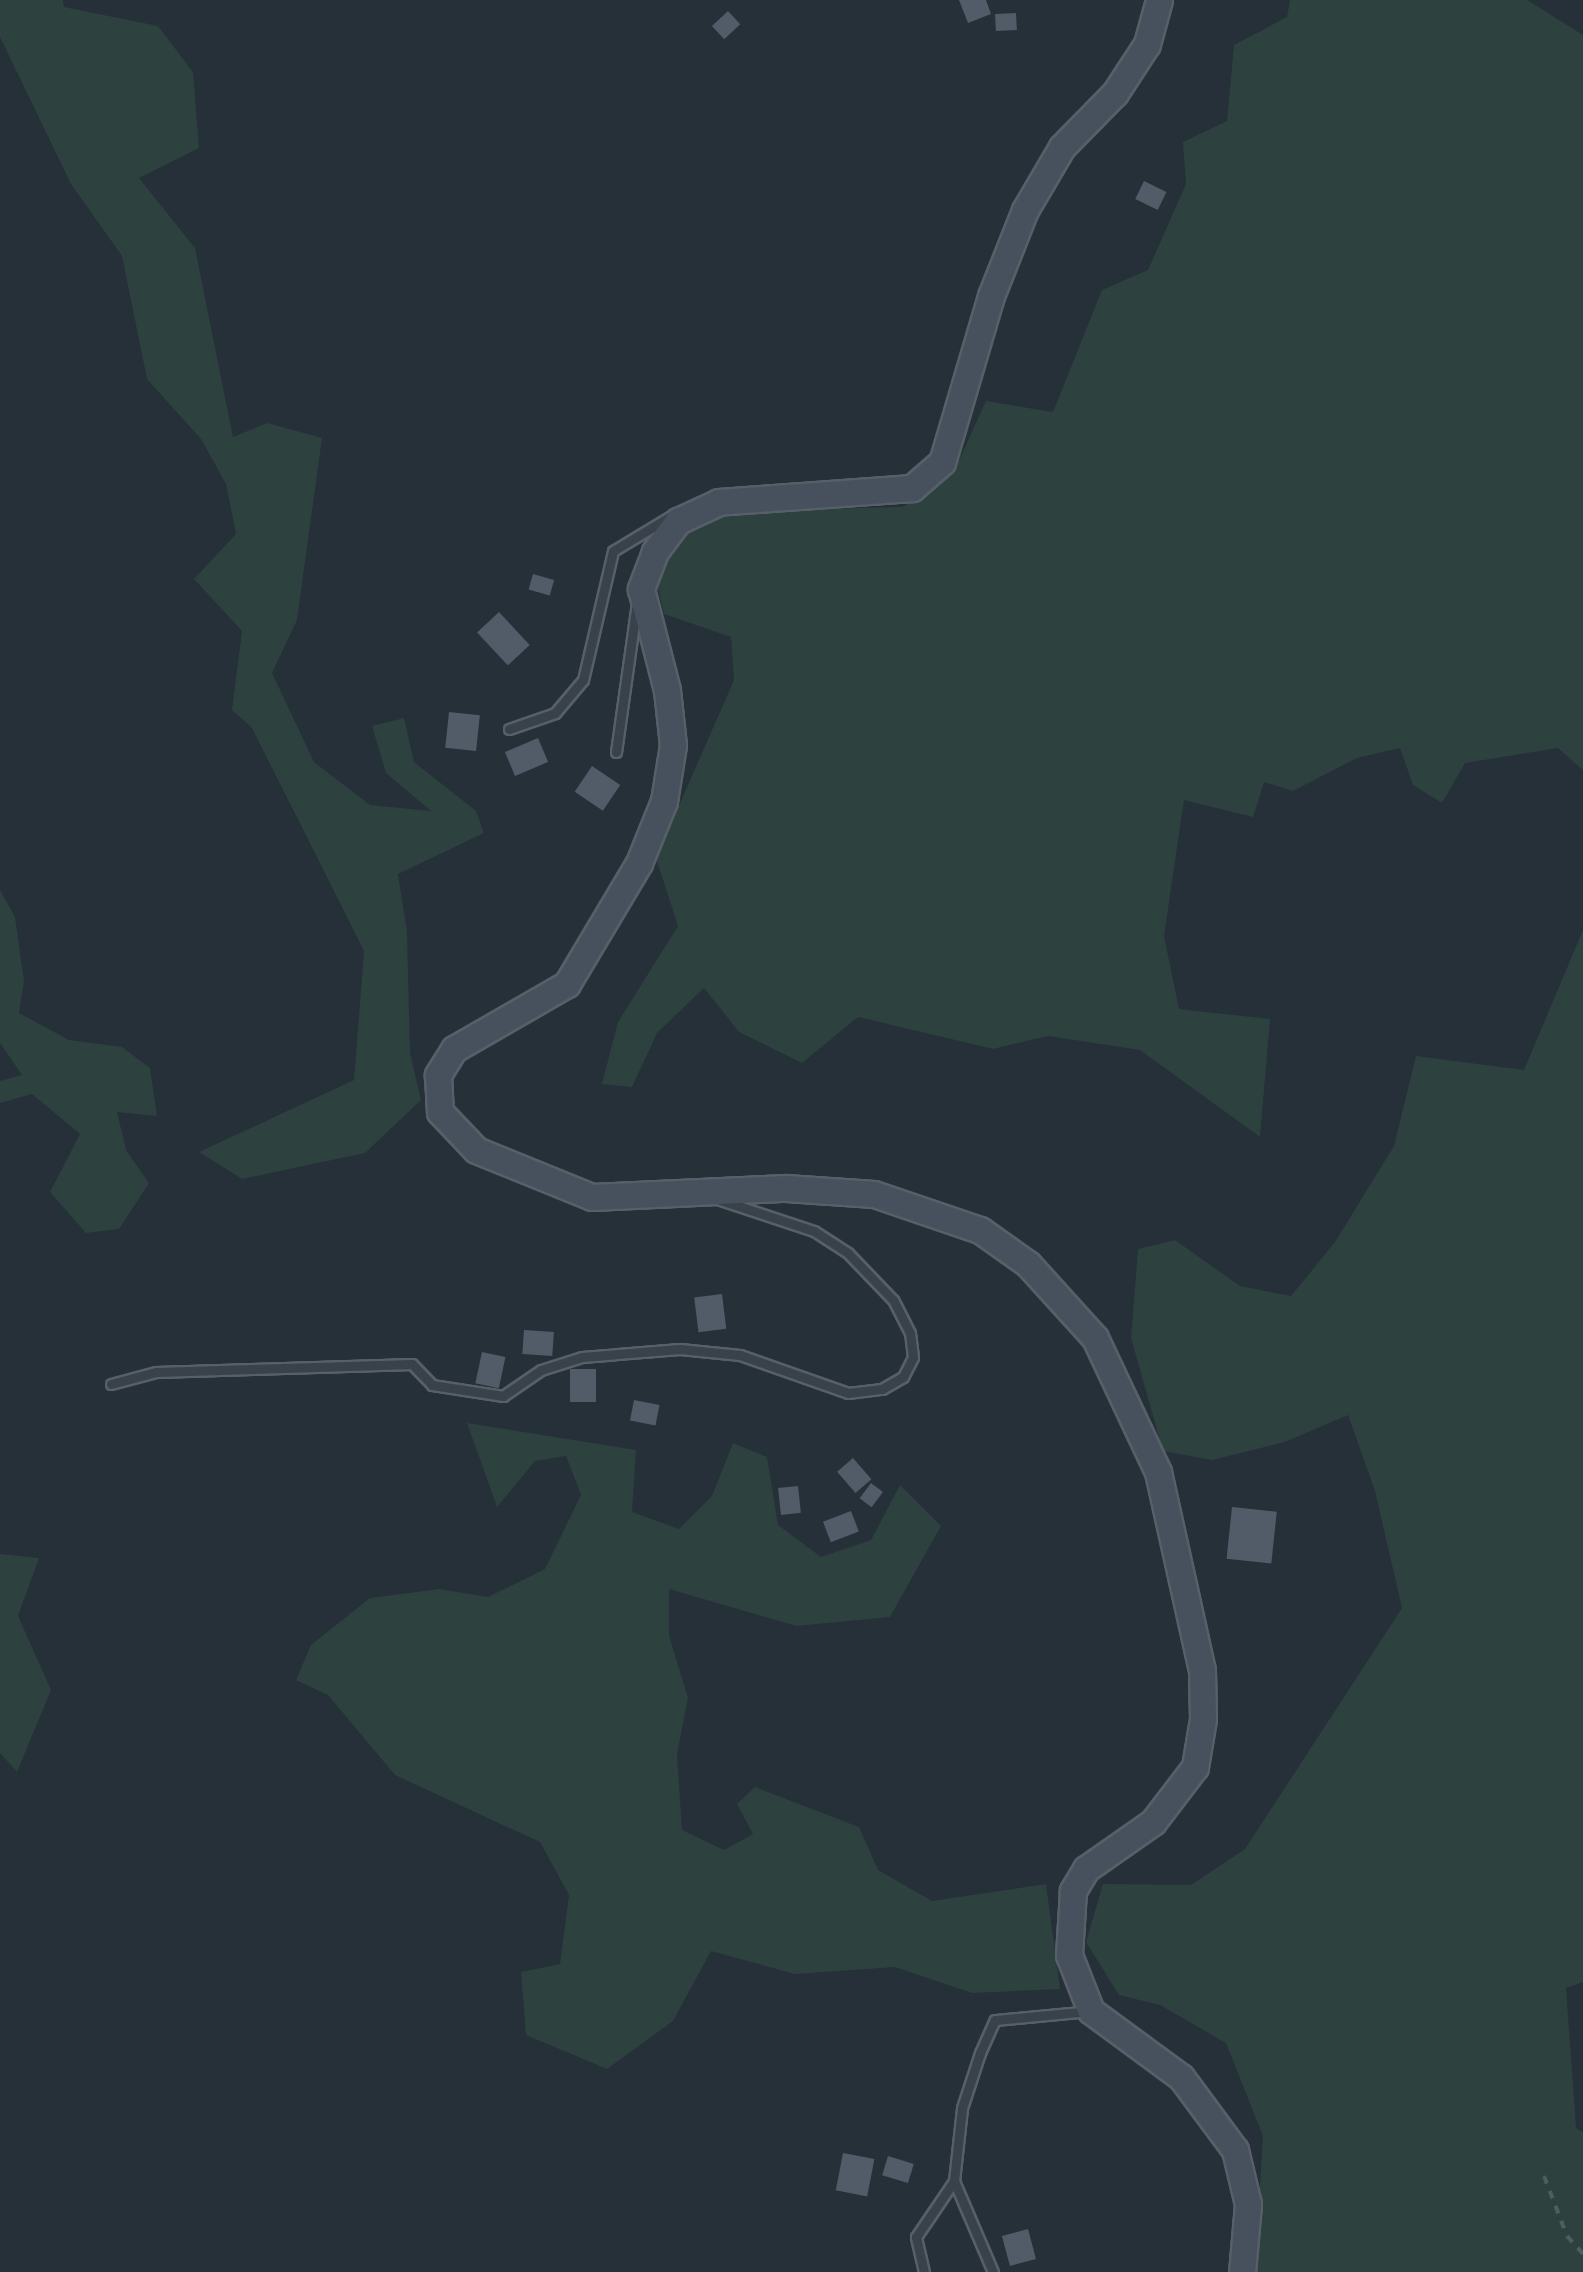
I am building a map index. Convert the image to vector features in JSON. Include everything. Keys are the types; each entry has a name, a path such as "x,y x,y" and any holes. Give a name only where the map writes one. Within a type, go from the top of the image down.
{"street":[{"path":"1159,0 1147,44 1115,93 1062,147 1025,210 991,296 942,462 912,488 765,495 699,511 678,521 655,552 640,589 669,708 673,746 664,801 639,863 567,984 454,1049 438,1075 440,1112 476,1150 592,1198 786,1188 874,1194 980,1230 1064,1300 1095,1338 1158,1472 1202,1670 1204,1718 1195,1767 1153,1822 1086,1869 1073,1891 1069,1955 1092,2010 1182,2077 1235,2150 1248,2204 1242,2272"}],"lane":[{"path":"509,729 555,713 582,680 614,551 668,514 699,511"},
{"path":"616,752 640,589"},
{"path":"111,1384 156,1372 412,1364 432,1385 503,1396 542,1370 582,1357 680,1349 740,1355 848,1393 882,1390 902,1377 913,1356 910,1333 893,1300 848,1253 814,1231 706,1195"},
{"path":"924,2272 916,2237 954,2182 962,2108 994,2020 1092,2010"},
{"path":"954,2182 993,2272"}],"path":[{"path":"1544,2176 1567,2236 1583,2254"}],"green space":[{"path":"0,0 63,0 64,7 158,26 193,72 199,148 139,178 195,248 233,437 267,423 322,438 297,620 272,673 314,762 370,805 431,811 386,773 372,726 404,718 414,762 476,811 484,833 398,874 407,932 410,1053 421,1100 365,1153 242,1179 199,1152 354,1080 364,951 252,728 232,710 242,631 194,579 236,534 226,484 201,439 147,379 122,256 71,184 0,37"},
{"path":"1290,0 1527,0 1583,35 1583,770 1558,748 1465,763 1442,803 1413,785 1400,748 1357,758 1293,791 1264,782 1253,817 1184,800 1164,936 1179,1009 1270,1019 1260,1137 1140,1050 1048,1036 993,1049 858,1017 802,1063 739,1032 704,988 657,1033 632,1087 602,1084 618,1022 678,926 656,858 734,680 731,637 664,614 656,581 682,534 733,511 903,507 956,467 986,401 1053,412 1102,290 1148,270 1186,184 1183,142 1227,121 1234,45 1287,17"},
{"path":"0,890 15,917 24,981 19,1013 69,1040 122,1047 150,1068 157,1116 117,1112 126,1150 149,1183 119,1229 86,1233 50,1192 80,1134 32,1094 0,1103 0,1081 22,1075 0,1043"},
{"path":"1583,930 1583,1982 1566,1988 1576,2128 1583,2132 1583,2272 1255,2272 1263,2136 1226,2043 1160,2005 1119,1995 1086,1942 1103,1884 1191,1885 1245,1849 1402,1608 1375,1491 1348,1415 1285,1442 1212,1460 1163,1451 1131,1338 1138,1249 1175,1240 1240,1286 1291,1296 1335,1242 1394,1146 1416,1056 1524,1070"},
{"path":"467,1423 636,1450 632,1512 679,1529 712,1496 733,1443 767,1457 778,1525 821,1557 871,1540 900,1485 941,1526 890,1617 796,1626 669,1589 669,1636 688,1698 677,1754 682,1830 724,1850 753,1834 737,1804 755,1787 859,1827 878,1870 932,1901 1046,1884 1060,1989 972,1993 895,1967 795,1974 711,1951 673,2021 607,2069 526,2035 521,1972 560,1964 569,1895 540,1842 395,1775 328,1695 296,1680 311,1645 370,1598 439,1589 488,1597 545,1569 581,1495 566,1456 535,1461 497,1507"},
{"path":"0,1554 39,1558 18,1616 51,1690 17,1772 0,1753"}],"building":[{"path":"959,0 986,0 991,14 968,23"},
{"path":"728,11 740,24 724,39 712,26"},
{"path":"1016,13 1017,30 996,31 995,14"},
{"path":"1144,181 1166,192 1158,210 1135,199"},
{"path":"533,574 554,580 550,595 529,589"},
{"path":"499,612 530,645 508,665 477,632"},
{"path":"449,712 480,715 476,751 445,748"},
{"path":"538,738 548,762 515,776 505,752"},
{"path":"592,766 620,785 603,811 575,792"},
{"path":"722,1294 726,1329 698,1332 694,1297"},
{"path":"524,1330 554,1332 552,1356 522,1354"},
{"path":"482,1352 505,1357 499,1388 475,1383"},
{"path":"570,1369 596,1369 596,1402 570,1402"},
{"path":"634,1400 660,1405 656,1426 630,1421"},
{"path":"853,1458 871,1479 856,1493 837,1472"},
{"path":"871,1483 883,1492 872,1507 860,1498"},
{"path":"798,1486 801,1513 781,1515 778,1488"},
{"path":"1232,1507 1277,1512 1271,1563 1227,1559"},
{"path":"851,1511 859,1532 831,1542 823,1522"},
{"path":"843,2153 874,2159 867,2196 836,2190"},
{"path":"888,2156 914,2164 908,2183 882,2175"},
{"path":"1028,2229 1036,2259 1010,2266 1002,2236"}]}
